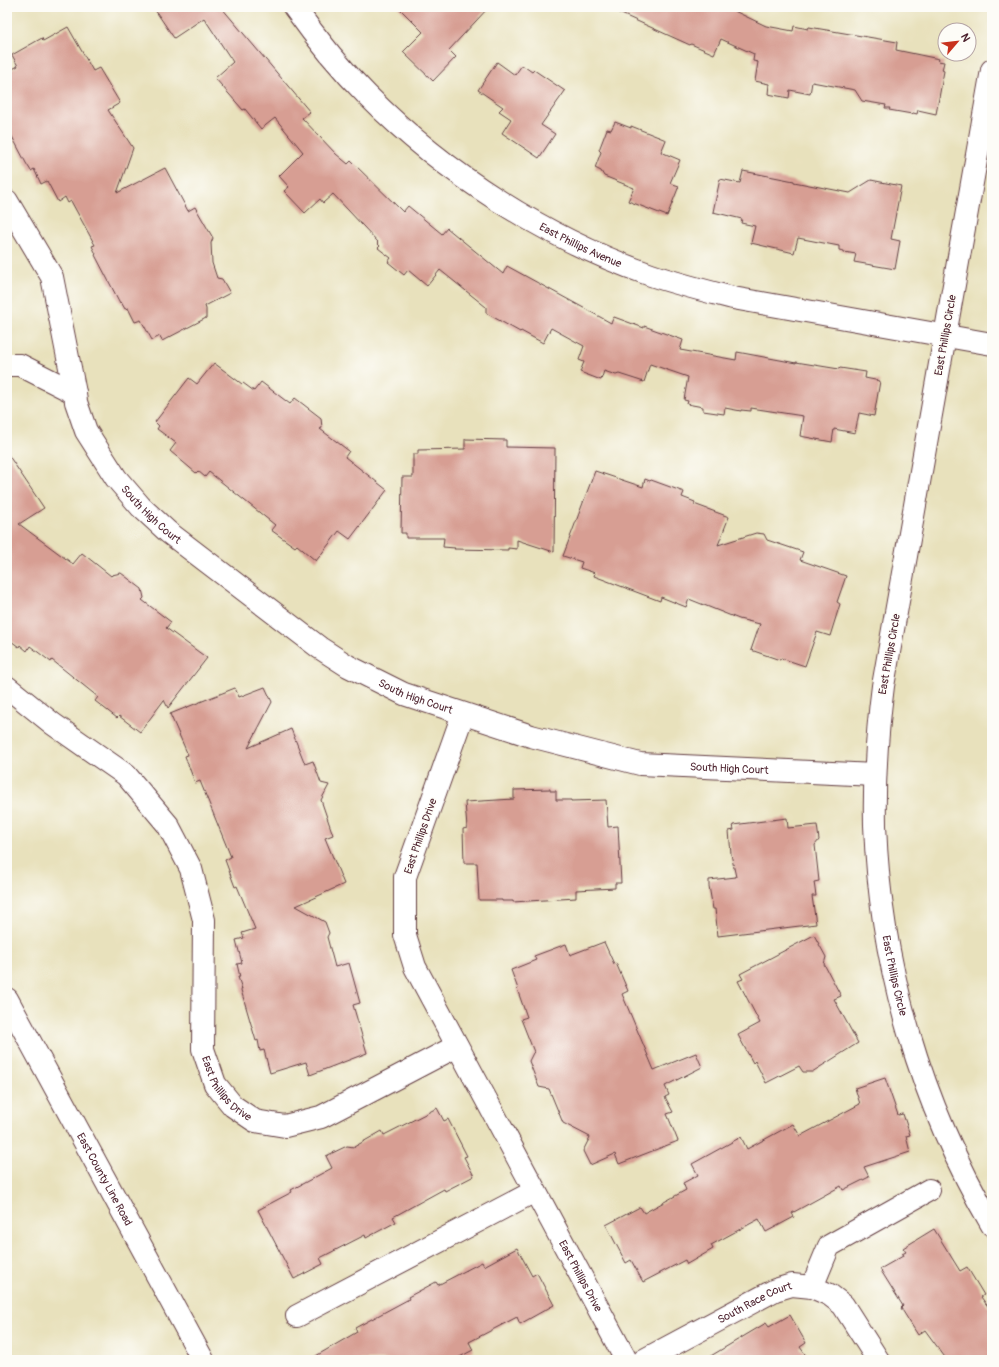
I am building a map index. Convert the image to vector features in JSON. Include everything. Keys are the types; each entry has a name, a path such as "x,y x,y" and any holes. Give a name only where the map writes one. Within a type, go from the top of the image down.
{"street":[{"name":"East Phillips Avenue","path":"294,7 314,35 340,66 368,96 407,133 449,166 494,197 531,220 570,241 611,260 651,275 733,298 992,344"},
{"name":"East Phillips Circle","path":"992,70 883,686 875,775 875,825 884,924 891,963 904,1017 917,1062 934,1107 954,1154 992,1225"},
{"name":"South High Court","path":"7,201 52,277 76,402 86,431 116,478 142,507 168,532 320,648 348,666 404,694 531,736 640,764 875,775"},
{"path":"7,365 20,365 75,393"},
{"name":"East Phillips Drive","path":"7,687 53,724 126,775 168,825 174,836 191,869 204,920 203,1049 215,1084 233,1106 255,1121 285,1126 321,1117 457,1046"},
{"name":"East Phillips Drive","path":"463,714 406,877 405,935 415,968 626,1360"},
{"name":"East County Line Road","path":"7,999 203,1360"},
{"path":"812,1287 829,1246 929,1190"},
{"path":"298,1316 535,1192"},
{"name":"South Race Court","path":"644,1360 775,1290 792,1285 812,1287 830,1295 843,1305 878,1360"}],"building":[{"path":"153,7 221,7 310,112 302,118 336,154 348,164 351,161 403,212 408,206 442,234 447,228 503,274 507,266 611,323 614,317 683,340 680,350 736,360 737,352 796,363 866,372 865,378 880,381 874,416 859,413 855,433 834,429 832,442 800,436 803,416 751,408 751,411 741,411 725,408 724,414 703,411 703,407 687,404 688,401 684,400 688,377 650,364 644,382 604,371 601,380 580,372 584,362 579,360 584,346 551,328 543,343 521,331 520,332 486,313 486,307 440,270 427,286 408,270 404,275 388,262 391,258 378,248 380,246 377,243 378,242 333,194 323,203 320,199 305,213 284,191 289,187 279,176 303,152 275,118 261,129 245,109 243,110 215,78 233,62 204,18 174,38"},
{"path":"398,7 489,7 449,50 456,57 433,81 403,52 423,32"},
{"path":"606,7 726,7 766,26 793,31 794,26 808,29 809,27 897,42 896,50 937,59 937,62 944,62 942,70 944,71 936,114 918,110 917,114 912,114 889,110 890,108 885,108 886,105 862,101 855,90 812,82 810,94 790,90 789,98 768,94 769,84 755,81 758,62 753,61 754,54 721,39 714,54 691,44 690,45"},
{"path":"68,27 93,71 99,68 120,103 108,110 133,148 117,193 165,168 188,211 195,207 213,238 211,243 212,263 217,278 222,279 230,293 205,306 206,318 162,341 160,336 152,340 141,320 135,322 128,308 125,309 121,302 120,303 95,255 96,254 92,246 95,245 71,201 68,203 65,197 58,202 47,181 41,184 34,169 31,171 26,163 7,127 7,72 18,66 12,55 42,38 43,41"},
{"path":"497,62 515,75 522,65 532,72 534,70 565,91 541,125 555,134 539,158 502,133 511,119 499,111 503,107 478,90"},
{"path":"615,122 631,128 631,126 666,140 661,152 680,160 670,183 679,186 667,216 628,201 634,188 604,176 601,171 595,168 601,152 599,150 607,129 611,130"},
{"path":"743,171 850,193 871,180 901,186 891,239 900,241 895,269 854,262 856,254 839,250 839,246 798,238 794,253 751,243 755,226 741,223 742,219 713,212 720,179 740,183"},
{"path":"214,363 254,391 261,382 290,404 295,398 321,418 322,428 320,429 349,451 345,457 387,490 350,539 339,531 316,561 297,545 295,547 271,530 275,525 209,472 205,477 198,471 196,473 170,451 176,443 157,429 159,426 155,422 189,378 197,384"},
{"path":"465,439 506,440 506,447 555,448 554,552 517,540 517,549 454,549 455,548 443,547 444,538 406,538 406,533 401,533 402,477 413,477 413,454 418,454 418,450 465,449"},
{"path":"7,453 44,508 19,524 73,564 82,553 111,576 121,573 142,589 144,598 142,600 171,622 166,628 207,658 168,708 164,700 140,732 119,716 117,718 95,701 98,697 52,660 51,662 30,646 27,651 20,645 19,647 7,638"},
{"path":"595,471 643,487 645,479 651,480 684,492 682,497 695,502 694,504 729,517 718,545 756,533 764,534 767,540 803,552 800,560 846,576 837,602 840,604 830,636 817,632 805,666 781,658 780,660 751,650 760,624 739,619 689,599 686,607 661,597 660,601 594,576 595,573 580,568 582,562 563,556"},
{"path":"265,687 272,702 248,748 291,729 305,764 313,761 321,783 329,785 321,800 333,835 325,838 344,884 296,906 325,922 329,933 327,937 335,967 349,963 360,1003 353,1005 367,1053 310,1075 306,1062 270,1073 264,1050 260,1051 258,1040 256,1041 238,977 240,977 237,964 242,963 236,940 244,938 242,933 255,929 237,886 235,887 225,860 231,857 200,781 195,783 185,756 188,755 170,714 235,688 239,697"},
{"path":"550,789 550,791 556,791 556,800 606,800 608,827 618,826 621,883 615,883 615,888 576,890 576,898 513,902 502,900 479,900 477,863 464,863 463,829 467,828 465,802 514,799 514,790"},
{"path":"787,818 788,828 817,825 819,840 815,845 819,881 814,882 816,896 812,896 816,924 718,936 715,909 713,909 709,880 736,877 731,854 729,831 734,830 733,825"},
{"path":"814,935 826,957 824,964 841,996 834,999 858,1043 812,1072 803,1072 799,1066 766,1083 755,1061 753,1063 738,1035 760,1023 738,981 743,979 740,974"},
{"path":"604,942 614,964 616,963 628,991 622,994 654,1070 696,1053 702,1067 665,1086 669,1095 665,1097 673,1112 667,1114 678,1141 619,1164 615,1154 590,1165 583,1151 590,1137 563,1123 549,1089 539,1087 529,1061 534,1052 521,1019 527,1017 511,970 536,960 534,956 566,944 570,955"},
{"path":"885,1078 898,1115 903,1114 910,1135 906,1136 910,1152 864,1167 869,1177 843,1190 841,1186 792,1213 794,1217 766,1232 759,1219 711,1245 713,1249 687,1264 685,1260 643,1282 631,1260 626,1263 606,1225 640,1207 644,1213 686,1190 683,1183 698,1175 692,1164 741,1137 747,1149 793,1124 800,1136 860,1104 855,1088"},
{"path":"437,1108 444,1121 448,1119 467,1156 464,1157 474,1176 445,1191 444,1189 393,1217 396,1222 366,1238 365,1235 320,1258 323,1264 294,1279 258,1210 332,1168 326,1156 347,1146 354,1147 382,1131 384,1135"},
{"path":"934,1229 960,1271 967,1267 984,1295 981,1297 992,1312 992,1360 947,1360 925,1330 918,1335 901,1308 903,1306 880,1269 903,1256 902,1254 906,1252 903,1248"},
{"path":"517,1248 532,1276 537,1273 554,1305 520,1324 517,1317 469,1342 473,1350 454,1360 309,1360 357,1332 355,1328 409,1299 408,1297 436,1282 438,1285 482,1262 484,1266"},
{"path":"790,1315 806,1343 800,1347 809,1360 704,1360 766,1323 769,1327"}]}
